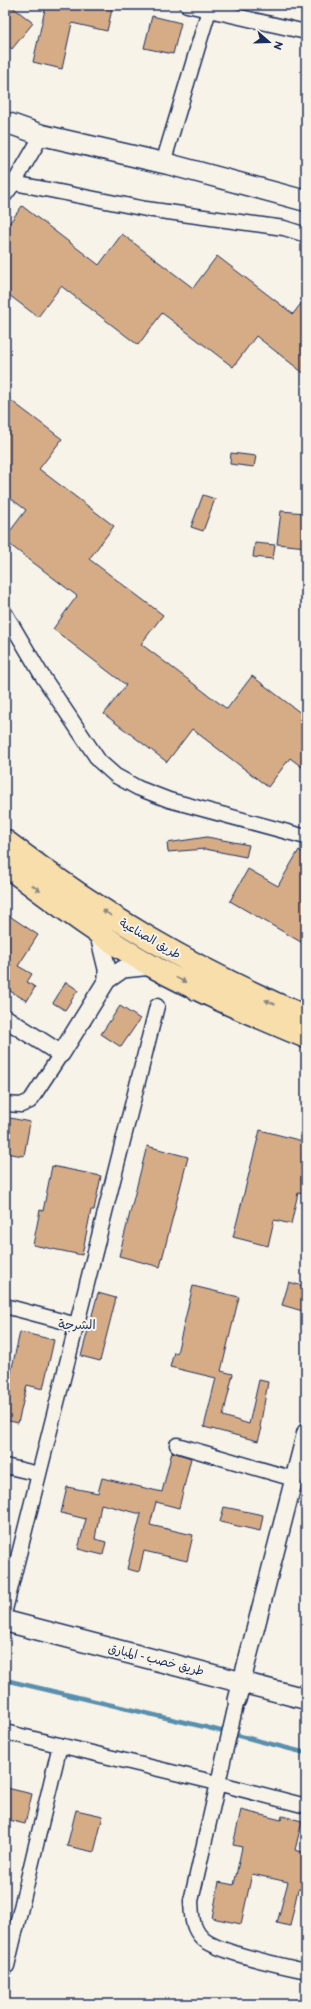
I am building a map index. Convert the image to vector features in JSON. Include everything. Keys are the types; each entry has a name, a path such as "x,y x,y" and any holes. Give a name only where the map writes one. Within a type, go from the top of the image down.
{"highway":[{"name":"طريق الصناعية","path":"5,841 59,882 148,939 250,994 306,1017"},
{"name":"طريق الصناعية","path":"5,864 98,932 152,966 244,1010 306,1037"}],"main road":[{"path":"5,122 42,135 163,163 306,201"},
{"name":"طريق خصب - المبارق","path":"5,1621 239,1691 306,1699"}],"street":[{"path":"187,5 306,32"},
{"path":"163,163 209,10"},
{"path":"5,195 14,183 42,135"},
{"path":"14,183 146,209 284,228 306,235"},
{"path":"5,613 41,674 99,761 116,776 138,788 169,800 306,837"},
{"path":"98,932 107,970 107,980"},
{"path":"5,1104 21,1105 30,1101 107,980 123,969 152,966"},
{"path":"5,1610 157,1006"},
{"path":"5,1018 61,1054"},
{"path":"5,1306 77,1325"},
{"path":"306,1432 239,1691 191,1901 192,1923 202,1939 225,1950 306,1971"},
{"path":"177,1445 294,1479"},
{"path":"5,1466 39,1474"},
{"path":"5,1732 217,1782 306,1806"},
{"path":"7,1966 60,1745"}],"building":[{"path":"10,5 33,23 12,49 5,43 5,11"},
{"path":"46,5 113,5 107,31 72,23 62,69 33,62"},
{"path":"152,16 181,23 173,54 144,48"},
{"path":"22,206 99,265 122,234 193,288 217,256 293,314 306,297 306,375 256,336 233,367 162,313 138,345 61,286 38,317 5,292 5,229"},
{"path":"5,396 62,439 39,469 114,526 89,559 163,615 141,644 227,709 252,676 306,717 306,770 290,758 268,787 192,729 167,762 104,714 126,685 53,629 77,596 5,541 5,538 26,510 5,494"},
{"path":"231,453 256,456 254,467 230,464"},
{"path":"203,495 215,499 203,531 191,527"},
{"path":"281,511 306,513 306,547 277,544"},
{"path":"255,543 275,545 273,559 253,557"},
{"path":"207,837 249,845 246,857 205,849 168,852 167,843"},
{"path":"299,850 306,855 306,945 230,901 248,869 278,886"},
{"path":"5,913 38,935 18,966 32,974 27,982 35,987 27,1001 5,988"},
{"path":"66,982 78,990 65,1010 53,1003"},
{"path":"120,1006 140,1019 121,1047 101,1034"},
{"path":"5,1117 30,1122 24,1156 5,1153"},
{"path":"260,1130 306,1142 306,1195 298,1193 291,1224 274,1220 268,1246 233,1237"},
{"path":"147,1146 188,1157 160,1267 119,1256"},
{"path":"52,1166 101,1176 94,1210 91,1210 82,1255 33,1245 40,1210 43,1211"},
{"path":"289,1282 306,1287 306,1312 282,1305"},
{"path":"193,1286 239,1297 221,1371 233,1374 223,1416 249,1424 259,1380 268,1382 260,1427 262,1428 258,1441 204,1427 216,1378 170,1367 174,1352 177,1353"},
{"path":"98,1293 116,1298 100,1361 81,1356"},
{"path":"20,1332 54,1340 43,1389 27,1385 18,1423 5,1420 5,1389 7,1390"},
{"path":"172,1452 191,1458 179,1508 156,1502 150,1525 193,1535 187,1561 144,1551 139,1572 127,1569 141,1514 101,1504 95,1539 106,1542 103,1555 78,1549 86,1519 61,1513 67,1487 98,1493 102,1478 162,1492"},
{"path":"224,1507 263,1515 260,1531 220,1522"},
{"path":"7,1788 32,1794 25,1824 5,1819 5,1798"},
{"path":"76,1810 103,1816 94,1852 67,1846"},
{"path":"241,1810 281,1820 282,1816 302,1821 295,1850 306,1853 306,1890 298,1889 290,1926 277,1923 288,1882 252,1874 241,1924 212,1918 219,1882 234,1885 242,1847 233,1845"}],"waterway":[{"path":"5,1680 205,1727 306,1753"}],"district":[{"name":"الشرجة","path":"77,1325"}]}
